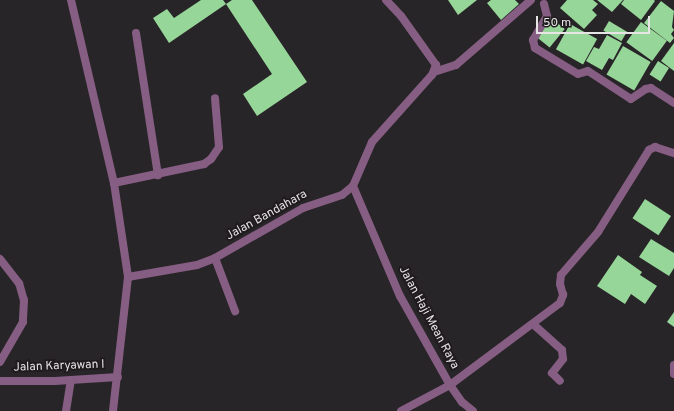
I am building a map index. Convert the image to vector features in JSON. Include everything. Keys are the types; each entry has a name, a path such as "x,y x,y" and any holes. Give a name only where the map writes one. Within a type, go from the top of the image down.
{"street":[{"path":"72,0 114,183 128,277 113,411"},
{"path":"386,0 401,16 435,61 434,72"},
{"path":"353,186 372,142 434,72 456,65 531,0"},
{"path":"535,0 546,2 547,16 533,40 535,48 578,74 588,71 631,100 646,89 651,88 674,103"},
{"path":"136,33 158,174"},
{"path":"114,183 204,164 216,155 219,147 215,98"},
{"path":"401,411 450,385 560,303 563,295 561,275 598,232 644,157 655,146 674,152"},
{"name":"Jalan Bandahara","path":"128,277 198,265 215,258 303,208 342,195 353,186"},
{"name":"Jalan Haji Mean Raya","path":"353,186 400,296 450,385 473,411"},
{"path":"215,258 234,311"},
{"path":"0,259 19,283 24,300 23,322 0,362"},
{"path":"533,324 562,350 563,359 552,373 560,382"},
{"path":"674,365 674,374"},
{"name":"Jalan Karyawan I","path":"0,381 71,380 118,377"},
{"path":"66,411 71,380"}],"building":[{"path":"201,0 223,0 226,4 169,43 153,18 167,9 174,18"},
{"path":"232,0 252,0 307,82 257,116 243,94 272,74 226,4"},
{"path":"448,0 477,0 458,15"},
{"path":"491,0 515,0 519,4 501,20 487,3"},
{"path":"567,0 593,0 598,4 592,10 597,15 584,29 560,8"},
{"path":"597,0 623,0 612,12"},
{"path":"624,0 655,1 641,20 621,4"},
{"path":"661,1 674,11 672,27 674,30 671,34 674,38 670,43 644,23"},
{"path":"550,17 565,29 550,48 535,36"},
{"path":"609,21 627,32 621,41 603,30"},
{"path":"641,22 667,41 652,61 626,42"},
{"path":"570,24 597,39 583,64 556,49"},
{"path":"607,35 622,43 613,60 609,58 602,70 586,61 594,47 599,49"},
{"path":"674,43 674,71 661,61"},
{"path":"623,46 651,62 634,91 606,75"},
{"path":"658,61 669,68 661,81 650,75"},
{"path":"645,199 671,216 658,235 632,218"},
{"path":"651,239 674,253 674,268 669,276 639,257"},
{"path":"618,255 642,272 640,275 657,286 645,304 631,294 625,304 597,286"},
{"path":"674,312 674,327 667,322"}]}
